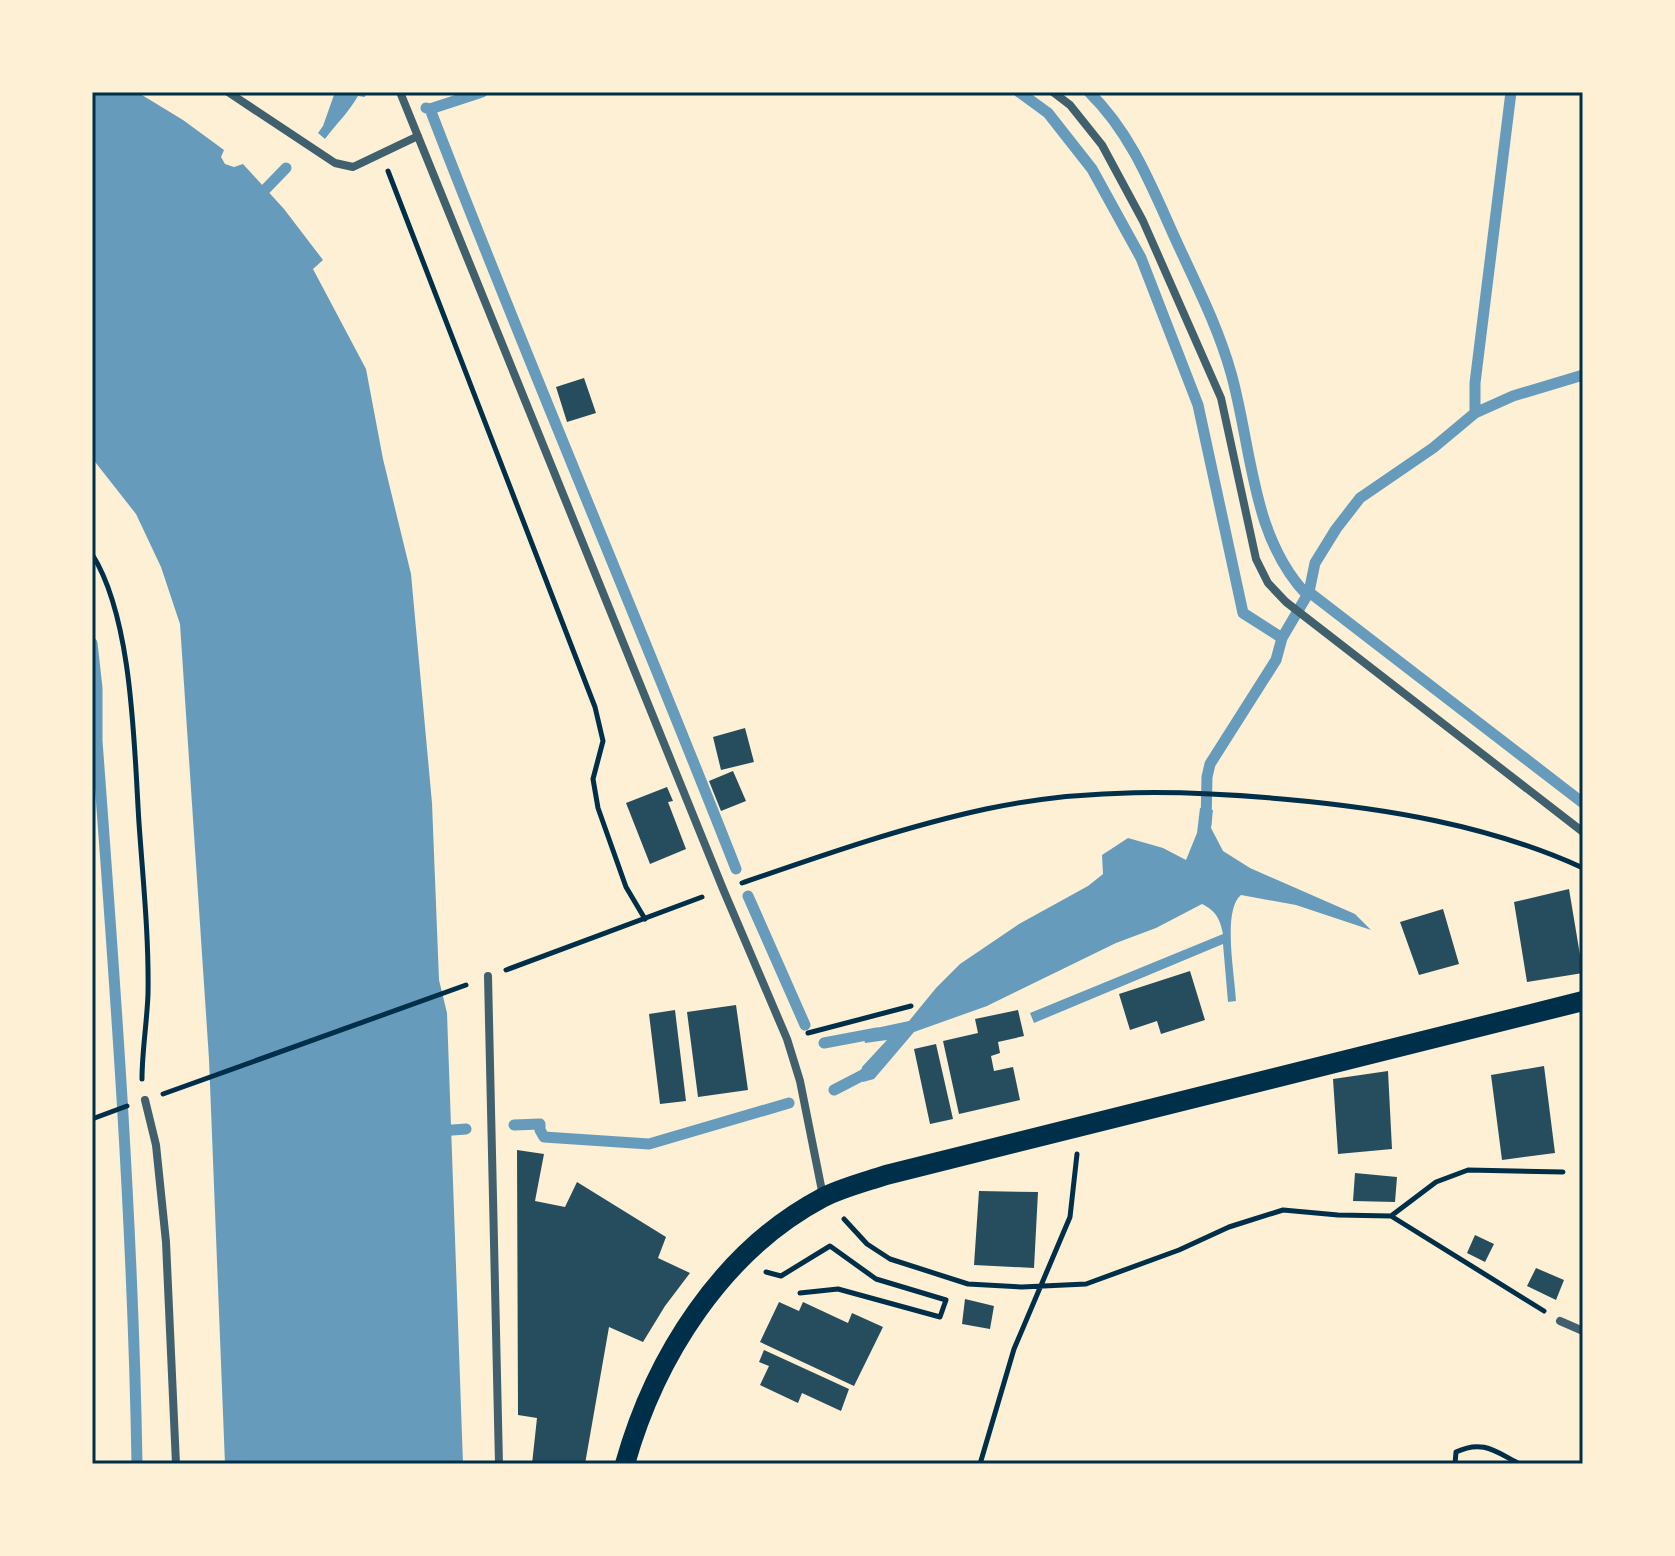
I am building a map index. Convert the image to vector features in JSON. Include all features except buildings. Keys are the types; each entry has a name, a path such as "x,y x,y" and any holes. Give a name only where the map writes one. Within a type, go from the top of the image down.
{"main road":[{"path":"625,1464 634,1434 666,1362 701,1302 736,1264 782,1224 823,1197 886,1175 1583,1001"}],"street":[{"path":"228,92 335,163 353,167 418,136"},
{"path":"400,92 723,889 787,1039 800,1081 823,1197"},
{"path":"1053,92 1070,105 1102,145 1143,221 1221,398 1256,559 1268,583 1286,602 1583,832"},
{"path":"484,978 499,1464"},
{"path":"145,1100 156,1145 166,1242 176,1464"},
{"path":"1560,1321 1583,1331"}],"path":[{"path":"382,155 595,707 603,741 593,779 598,808 626,887 645,919"},
{"path":"92,554 100,567 121,633 133,723 147,933 148,994 142,1076 145,1100"},
{"path":"171,1091 723,889 870,839 988,809 1077,795 1192,791 1221,793 1407,814 1497,837 1583,868"},
{"path":"787,1039 911,1006"},
{"path":"92,1119 114,1111"},
{"path":"980,1464 1014,1349 1070,1217 1079,1126"},
{"path":"1391,1216 1436,1182 1468,1170 1563,1172"},
{"path":"823,1197 867,1244 890,1259 968,1284 1086,1284 1179,1250 1229,1227 1283,1210 1391,1216 1560,1321"},
{"path":"736,1264 781,1276 830,1246 876,1279 946,1300 940,1317 838,1289 800,1293"},
{"path":"1455,1464 1456,1452 1468,1446 1484,1445 1520,1464"}],"water":[{"path":"92,92 137,92 224,150 221,157 225,164 234,167 243,164 284,209 323,260 313,269 366,369 383,459 411,574 432,803 439,980 447,1013 463,1464 225,1464 209,1059 180,624 161,567 136,514 92,458"},
{"path":"335,92 366,92 365,97 358,96 325,139 318,133"},
{"path":"1200,808 1213,810 1211,828 1223,851 1250,868 1355,914 1371,930 1296,905 1241,895 1235,903 1231,929 1236,1001 1228,1002 1223,944 1034,1023 1030,1013 1223,934 1217,916 1202,904 987,1006 914,1032 874,1079 863,1082 862,1067 887,1040 865,1043 862,1031 909,1021 960,964 1019,924 1088,886 1103,874 1102,855 1128,838 1163,848 1186,860 1197,833"}],"waterway":[{"path":"426,108 482,92"},
{"path":"1019,92 1048,113 1092,169 1141,258 1198,405 1243,613 1282,638 1309,592 1583,803"},
{"path":"1089,92 1119,127 1142,166 1208,310 1231,373 1264,519 1274,546 1307,595"},
{"path":"1475,413 1475,383 1511,92"},
{"path":"430,109 736,869"},
{"path":"256,199 286,168"},
{"path":"1309,592 1315,563 1360,498 1433,448 1475,413 1513,396 1583,375"},
{"path":"1206,824 1210,764 1276,660 1282,638"},
{"path":"92,643 127,1193 137,1464"},
{"path":"748,896 805,1025"},
{"path":"824,1043 877,1033"},
{"path":"834,1090 871,1068"},
{"path":"514,1125 540,1124 544,1137 649,1144 789,1103"},
{"path":"439,1131 466,1129"}]}
